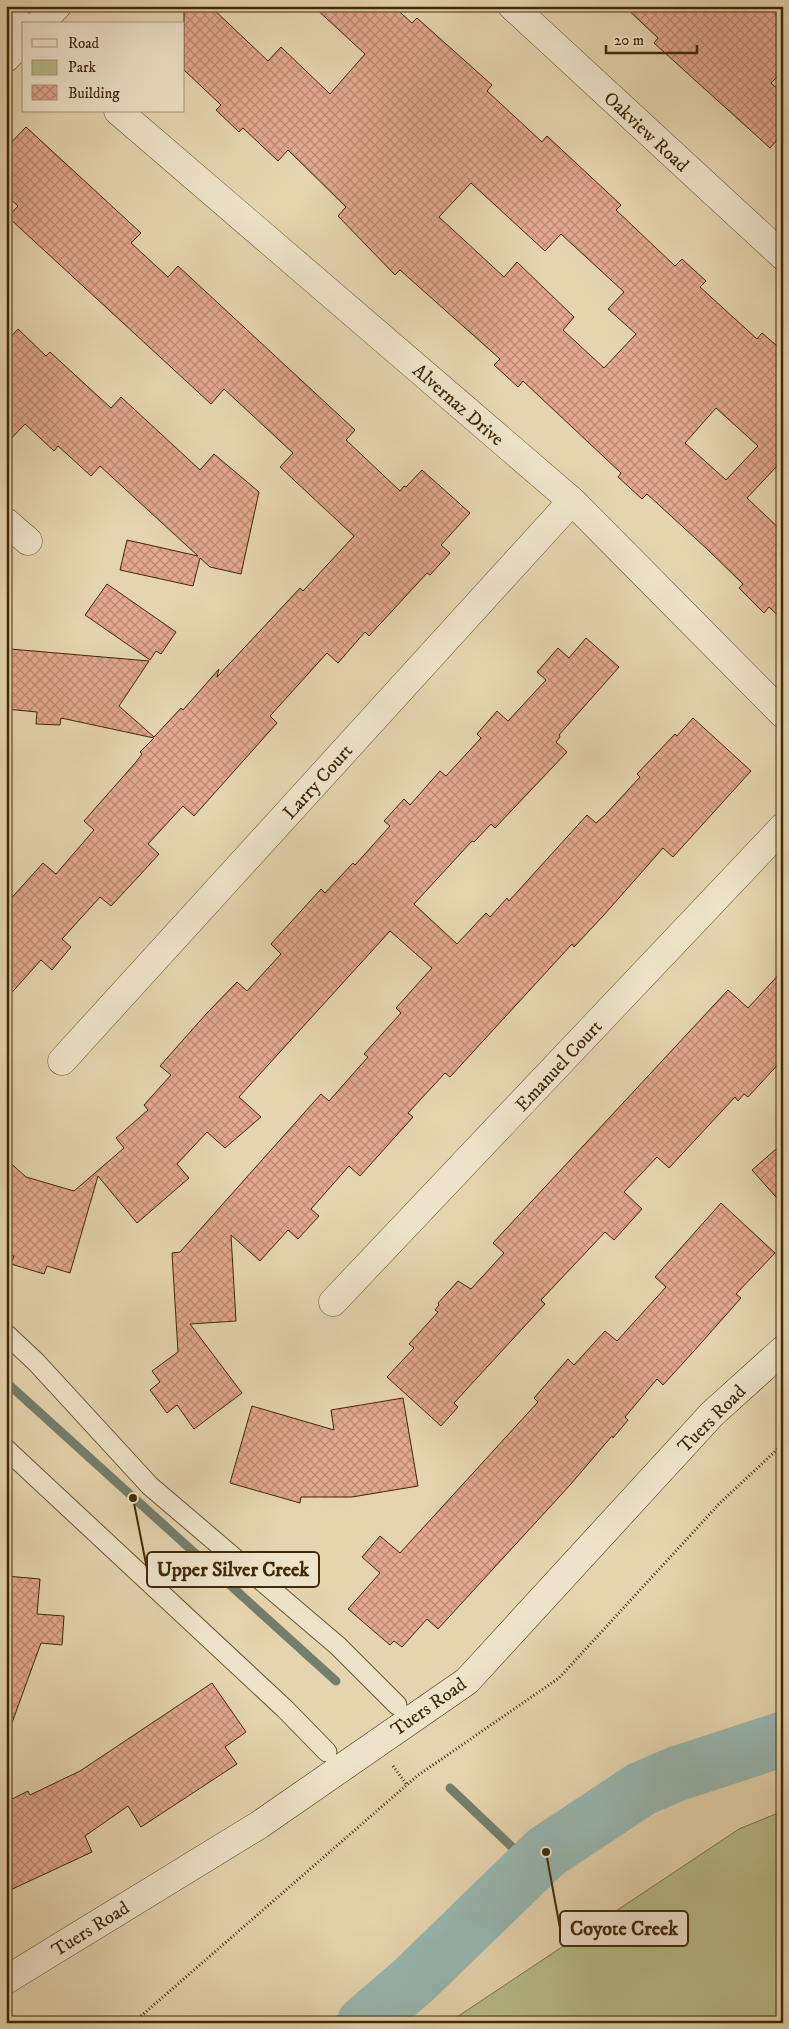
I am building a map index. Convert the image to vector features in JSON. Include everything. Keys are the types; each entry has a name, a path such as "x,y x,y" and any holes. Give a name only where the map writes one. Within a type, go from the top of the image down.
{"street":[{"path":"41,22 57,6"},
{"name":"Oakview Road","path":"512,6 783,256"},
{"path":"6,12 22,26"},
{"path":"6,58 22,41"},
{"name":"Alvernaz Drive","path":"119,112 572,501 783,714"},
{"name":"Larry Court","path":"62,1060 572,501"},
{"path":"6,522 28,541"},
{"name":"Emanuel Court","path":"333,1302 783,827"},
{"name":"Tuers Road","path":"6,1980 259,1824 467,1680 712,1414 783,1350"}],"lane":[{"path":"6,1334 36,1362 150,1486 338,1646 396,1705"},
{"path":"6,1449 285,1708 327,1752"}],"path":[{"path":"133,2023 417,1776 559,1678 720,1503 783,1444"}],"green space":[{"path":"783,1811 783,2023 448,2023 739,1829"}],"building":[{"path":"184,6 210,6 268,61 281,47 330,94 365,54 313,6 393,6 412,23 417,18 492,85 487,91 542,142 547,136 621,205 616,210 675,266 682,259 706,281 700,287 757,339 762,333 783,351 783,469 778,465 747,498 783,532 783,620 769,607 764,613 739,588 743,584 707,549 647,494 642,499 618,477 621,473 523,381 518,387 494,365 500,359 400,270 395,275 338,216 346,207 288,150 278,161 243,128 239,132 216,110 221,105 185,71","holes":["471,183 545,251 561,234 624,292 608,309 636,334 604,368 563,330 574,317 517,262 504,277 439,217","716,408 758,446 726,480 685,443"]},
{"path":"624,6 783,6 783,71 771,83 783,94 783,133 770,148 654,43 658,38"},
{"path":"26,127 141,233 131,243 168,277 178,266 355,430 346,440 400,491 422,470 470,513 441,545 450,553 430,575 427,573 369,636 365,632 338,663 327,653 270,716 277,723 194,816 183,806 148,844 159,854 140,875 111,906 100,897 62,939 71,947 52,970 41,960 6,999 6,904 43,863 56,874 94,830 84,821 136,762 142,754 140,752 154,738 61,718 60,725 36,724 37,712 6,709 10,649 149,661 119,706 154,737 181,708 183,710 219,669 217,677 300,588 303,591 354,536 280,467 293,453 224,389 211,404 8,217 18,206 6,195 6,148"},
{"path":"18,329 46,356 50,352 111,408 121,397 200,470 214,454 259,492 241,574 210,567 200,558 193,586 120,570 127,540 198,556 100,466 91,476 58,446 54,451 25,424 6,444 6,342"},
{"path":"107,584 176,632 161,654 156,651 150,660 85,615"},
{"path":"586,638 619,667 559,735 560,737 556,742 567,752 495,828 491,824 474,842 472,841 414,904 457,944 486,913 490,917 507,898 509,901 587,815 596,823 605,815 640,777 637,774 693,718 751,771 673,857 663,848 603,916 574,947 572,944 450,1077 445,1073 408,1113 413,1117 360,1176 349,1166 311,1209 319,1216 298,1239 288,1230 260,1261 231,1235 236,1321 190,1324 242,1393 194,1429 177,1405 167,1413 150,1390 160,1382 152,1371 178,1352 172,1253 180,1252 321,1094 329,1101 368,1057 364,1054 401,1013 396,1008 432,968 390,931 239,1097 261,1117 225,1148 207,1132 177,1164 189,1178 137,1223 98,1176 70,1273 47,1266 44,1274 11,1264 14,1256 6,1254 6,1159 26,1177 74,1191 124,1148 116,1138 148,1110 144,1105 171,1075 160,1066 207,1013 237,982 247,991 281,954 271,944 321,889 325,893 353,863 355,865 390,826 384,821 404,799 410,805 440,771 446,776 481,738 477,734 497,711 508,721 546,680 537,672 558,648 569,658"},
{"path":"783,970 783,1059 748,1097 744,1094 738,1101 735,1097 669,1168 657,1157 624,1192 642,1209 614,1240 605,1232 541,1300 545,1304 454,1403 458,1407 441,1426 387,1377 414,1348 409,1344 438,1312 435,1310 439,1305 438,1303 458,1281 471,1289 504,1253 493,1243 728,990 748,1008"},
{"path":"783,1143 783,1205 752,1170"},
{"path":"721,1203 775,1253 736,1294 741,1298 694,1351 663,1385 657,1379 625,1417 628,1420 613,1438 612,1436 570,1485 438,1629 427,1619 402,1647 394,1641 390,1645 348,1609 380,1573 362,1557 380,1536 400,1553 538,1402 534,1398 568,1359 574,1365 605,1331 617,1341 666,1287 655,1277"},
{"path":"403,1398 418,1486 352,1497 301,1497 300,1503 230,1483 252,1406 334,1430 331,1410"},
{"path":"6,1576 40,1579 37,1614 64,1616 62,1645 41,1643 9,1731 6,1730"},
{"path":"212,1683 246,1732 225,1747 237,1764 141,1827 128,1806 85,1836 92,1852 6,1892 6,1802 28,1791 30,1795 80,1771"}],"waterway":[{"path":"6,1382 336,1681"},
{"path":"364,2023 414,1980 546,1852 641,1789 676,1774 783,1739"},
{"path":"450,1788 532,1866"}],"place":[{"name":"Upper Silver Creek","path":"133,1498"},
{"name":"Coyote Creek","path":"546,1852"}]}
